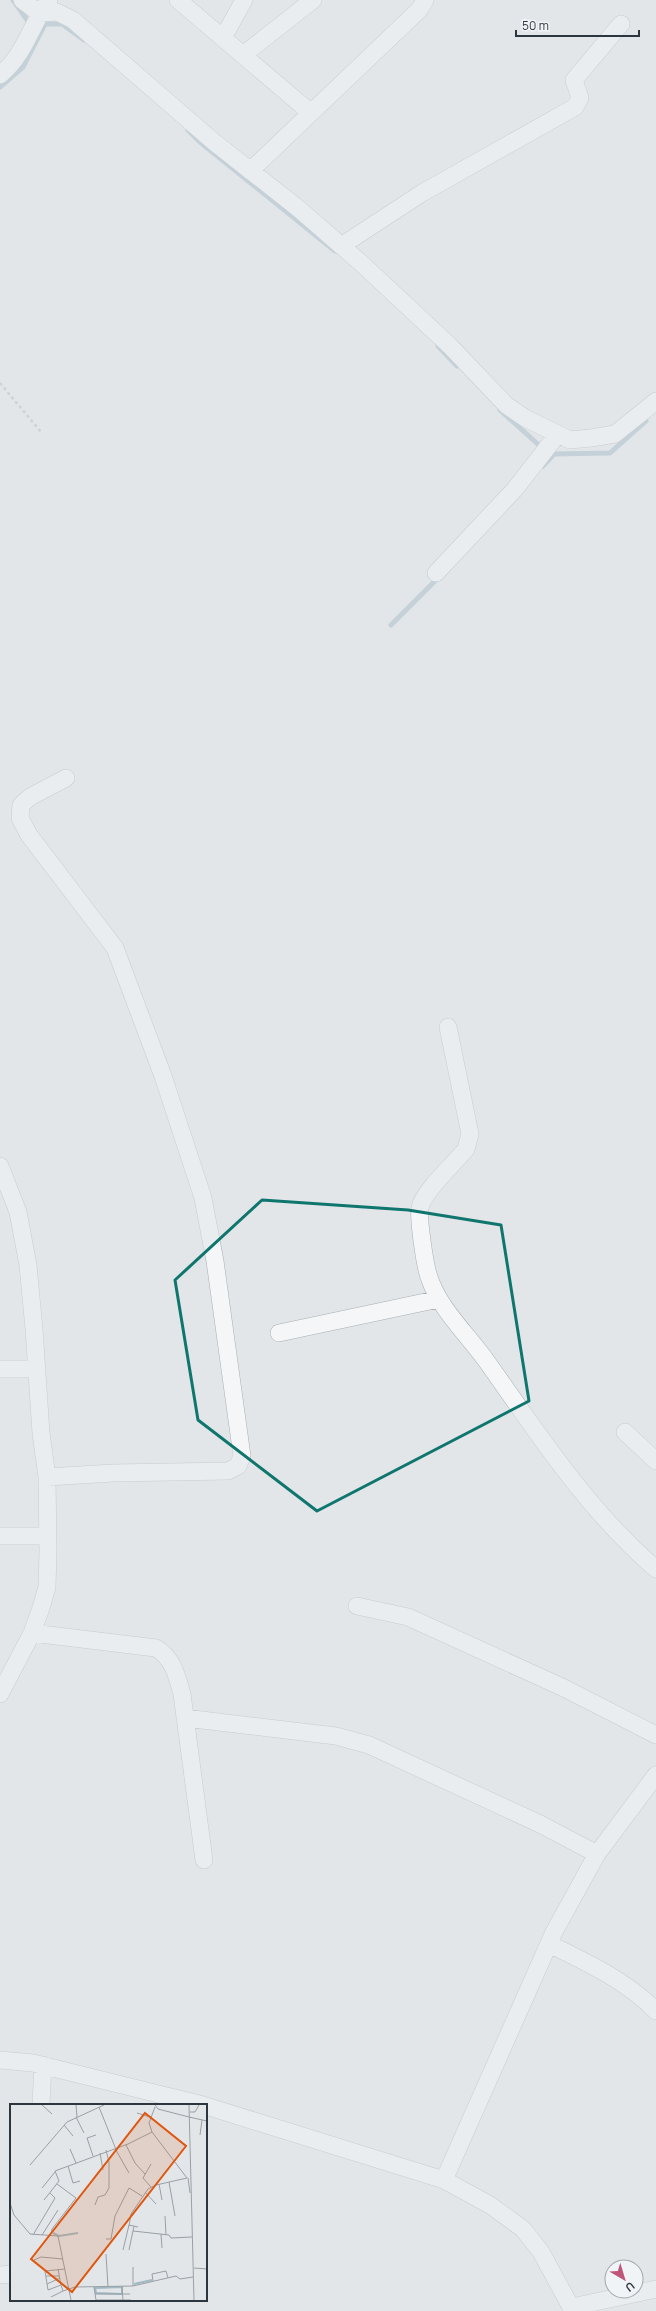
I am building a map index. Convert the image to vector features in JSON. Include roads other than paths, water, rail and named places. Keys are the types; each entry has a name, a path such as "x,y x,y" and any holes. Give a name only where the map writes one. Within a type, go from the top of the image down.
{"street":[{"path":"22,0 57,12 73,20 214,142 342,246 450,346 506,405 525,418 557,435 570,440 615,434 654,406"},
{"path":"178,0 311,113"},
{"path":"223,38 244,0"},
{"path":"243,55 313,0"},
{"path":"250,170 420,9 425,0"},
{"path":"0,75 11,66 20,54 30,38 44,7"},
{"path":"342,246 422,193 576,107 580,98 574,80 621,24"},
{"path":"436,573 515,489 557,435"},
{"path":"47,1477 113,1473 228,1470 238,1466 242,1456 214,1262 203,1198 163,1076 115,948 74,893 51,866 20,818 21,805 30,797 66,778"},
{"path":"448,1027 470,1134 466,1149 428,1193 420,1208 428,1277 440,1299 572,1479 635,1551 656,1569"},
{"path":"0,1166 18,1212 28,1265 41,1433 47,1477 47,1587 32,1633 0,1694"},
{"path":"279,1333 440,1299"},
{"path":"0,1369 37,1369"},
{"path":"625,1432 656,1461"},
{"path":"0,1536 47,1536"},
{"path":"356,1606 408,1617 564,1688 656,1735"},
{"path":"32,1633 156,1648 169,1660 177,1675 185,1718 204,1860"},
{"path":"185,1718 336,1736 369,1744 540,1824 597,1854"},
{"path":"444,2180 549,1944 581,1880 597,1854 656,1775"},
{"path":"549,1944 620,1982 644,1999 656,2011"},
{"path":"0,2060 43,2065 199,2104"},
{"path":"41,2104 43,2065"},
{"path":"207,2106 444,2180 490,2205 524,2229 541,2252 572,2309 656,2289"},
{"path":"0,2275 10,2274"}],"waterway":[{"path":"13,0 30,24"},
{"path":"0,87 23,67 45,24 62,24 84,40"},
{"path":"188,130 200,142 335,251"},
{"path":"438,346 457,366"},
{"path":"500,410 541,447"},
{"path":"543,466 554,454 610,453 646,421"},
{"path":"391,625 439,577"}]}
